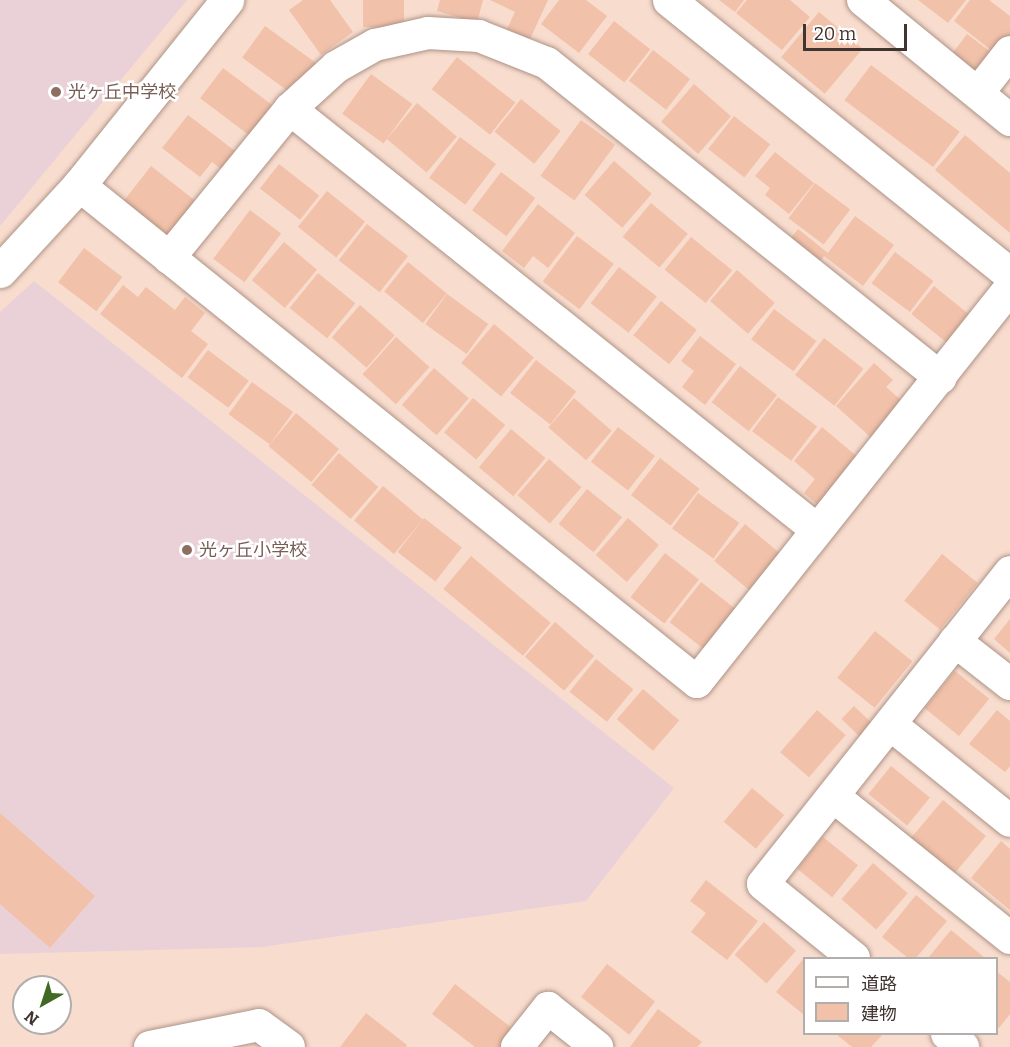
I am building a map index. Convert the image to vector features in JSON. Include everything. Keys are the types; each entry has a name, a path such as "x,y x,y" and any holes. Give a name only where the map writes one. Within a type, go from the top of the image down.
{"street":[{"path":"0,271 80,185 227,0"},
{"path":"669,0 1010,274"},
{"path":"863,0 1010,120"},
{"path":"169,258 290,109 336,67 375,45 428,33 479,36 547,63 941,378"},
{"path":"978,93 1010,52"},
{"path":"290,109 816,529"},
{"path":"80,185 697,682 816,529 941,378 1010,288"},
{"path":"853,957 763,884 1010,572"},
{"path":"955,640 1010,684"},
{"path":"890,724 1010,821"},
{"path":"833,796 1010,938"},
{"path":"517,1047 548,1008 597,1047"},
{"path":"150,1047 259,1025 289,1047"},
{"path":"948,1035 963,1047"}],"shaded area":[{"name":"光ヶ丘中学校","path":"0,0 187,0 0,226"},
{"name":"光ヶ丘小学校","path":"34,281 674,788 586,901 262,947 0,954 0,312"}],"building":[{"path":"303,0 330,0 353,32 321,55 289,10"},
{"path":"363,0 404,0 404,27 363,27"},
{"path":"440,0 483,0 477,23 437,11"},
{"path":"490,0 548,0 530,39 507,29 515,12"},
{"path":"559,0 586,0 607,16 579,53 541,24"},
{"path":"719,0 744,0 735,12"},
{"path":"747,0 790,0 810,17 782,50 736,13"},
{"path":"918,0 966,0 948,23"},
{"path":"970,0 989,0 1010,16 1010,46 1001,58 954,21"},
{"path":"819,12 863,49 825,94 781,57"},
{"path":"614,21 650,49 624,82 588,54"},
{"path":"265,26 317,64 294,95 242,58"},
{"path":"967,34 1001,60 984,83 950,57"},
{"path":"653,50 690,79 666,110 629,81"},
{"path":"457,57 515,103 490,135 432,89"},
{"path":"871,65 960,132 933,167 845,100"},
{"path":"223,68 276,108 253,138 200,98"},
{"path":"371,74 412,104 383,144 342,114"},
{"path":"694,84 731,116 698,154 661,122"},
{"path":"521,99 561,131 534,164 495,132"},
{"path":"417,103 457,136 427,172 387,139"},
{"path":"188,115 243,157 229,175 212,162 200,177 162,148"},
{"path":"734,116 770,144 744,177 708,149"},
{"path":"581,120 615,145 574,201 540,176"},
{"path":"965,135 1010,173 1010,233 935,170"},
{"path":"460,137 496,164 465,205 429,178"},
{"path":"775,152 814,183 789,214 765,195 770,188 755,176"},
{"path":"614,161 652,194 622,228 584,195"},
{"path":"279,164 319,195 300,220 260,188"},
{"path":"151,166 203,207 172,247 120,206"},
{"path":"501,172 535,198 506,236 472,210"},
{"path":"815,183 850,209 824,245 789,218"},
{"path":"327,191 365,222 336,258 298,227"},
{"path":"651,203 688,234 659,268 623,237"},
{"path":"538,204 575,233 548,268 533,256 524,268 502,251"},
{"path":"250,210 281,233 244,282 213,259"},
{"path":"855,216 894,245 863,286 824,256 815,268 785,245 798,229 828,253"},
{"path":"367,224 408,256 380,292 339,260"},
{"path":"577,236 614,264 579,309 543,282"},
{"path":"691,237 732,270 706,303 665,270"},
{"path":"284,242 317,270 285,308 252,280"},
{"path":"84,248 122,277 96,311 58,282"},
{"path":"895,252 933,281 910,312 872,283"},
{"path":"408,262 447,293 423,323 384,292"},
{"path":"619,267 657,297 629,333 591,303"},
{"path":"737,270 775,303 748,334 710,301"},
{"path":"318,273 355,303 327,338 290,308"},
{"path":"123,285 138,297 146,287 175,310 185,297 205,313 191,331 208,344 182,378 100,314"},
{"path":"934,286 976,320 953,348 911,314"},
{"path":"447,294 488,324 467,354 425,324"},
{"path":"661,301 697,330 669,364 633,335"},
{"path":"360,305 395,335 367,368 332,337"},
{"path":"774,309 816,341 793,371 751,339"},
{"path":"494,324 534,357 501,396 461,363"},
{"path":"700,336 736,364 705,405 682,387 694,371 681,361"},
{"path":"396,337 429,367 396,404 363,374"},
{"path":"824,338 863,369 834,406 795,375"},
{"path":"208,350 249,381 228,408 188,377"},
{"path":"536,360 576,391 550,424 510,393"},
{"path":"874,363 893,380 886,387 908,406 876,442 836,406"},
{"path":"740,366 777,395 749,431 712,402"},
{"path":"434,368 469,398 437,435 402,405"},
{"path":"252,382 293,412 270,444 228,414"},
{"path":"778,397 817,426 791,461 752,431"},
{"path":"473,398 505,425 476,459 444,432"},
{"path":"574,398 612,431 586,460 548,427"},
{"path":"296,413 339,449 311,482 268,446"},
{"path":"618,427 655,456 628,491 591,462"},
{"path":"822,427 860,459 820,507 804,493 815,479 794,461"},
{"path":"511,429 545,458 513,496 479,467"},
{"path":"339,453 378,487 351,519 311,485"},
{"path":"660,458 699,489 670,526 631,495"},
{"path":"549,459 581,487 550,523 518,495"},
{"path":"383,486 423,519 394,554 354,520"},
{"path":"587,489 622,517 594,552 559,524"},
{"path":"698,493 739,523 713,559 672,529"},
{"path":"424,518 462,548 435,581 398,552"},
{"path":"628,518 659,545 627,582 596,555"},
{"path":"745,524 784,557 753,594 714,561"},
{"path":"665,553 699,579 664,624 631,597"},
{"path":"942,554 978,583 940,630 904,601"},
{"path":"471,556 551,623 523,656 443,589"},
{"path":"701,582 739,612 707,652 670,622"},
{"path":"1010,619 1010,653 994,639"},
{"path":"555,622 594,656 564,691 525,657"},
{"path":"875,631 912,661 875,708 837,678"},
{"path":"596,659 633,689 607,722 570,692"},
{"path":"955,671 989,699 959,736 925,708"},
{"path":"643,689 679,720 653,751 617,719"},
{"path":"854,706 875,726 862,739 841,719"},
{"path":"817,710 846,735 809,777 780,752"},
{"path":"997,710 1010,721 1010,766 1005,772 969,744"},
{"path":"891,766 930,797 907,825 868,794"},
{"path":"752,788 784,815 756,849 724,822"},
{"path":"943,800 986,836 954,874 911,838"},
{"path":"0,813 95,896 50,948 0,904"},
{"path":"823,837 858,865 832,897 797,869"},
{"path":"1001,841 1010,849 1010,910 971,878"},
{"path":"873,863 908,893 876,929 842,899"},
{"path":"706,880 758,921 727,960 691,932 706,913 690,901"},
{"path":"916,895 947,921 917,957 907,957 882,937"},
{"path":"764,922 796,951 767,983 735,955"},
{"path":"951,930 984,957 929,957"},
{"path":"803,959 803,1014 776,992"},
{"path":"607,964 655,1002 629,1035 581,997"},
{"path":"998,973 1010,982 1010,1014 999,1028"},
{"path":"455,984 517,1032 505,1047 475,1047 432,1014"},
{"path":"658,1009 702,1042 697,1047 630,1047"},
{"path":"366,1013 407,1045 406,1047 340,1047"},
{"path":"837,1035 882,1035 871,1047 852,1047"}],"place":[{"name":"光ヶ丘中学校","path":"56,92"},
{"name":"光ヶ丘小学校","path":"187,550"}]}
